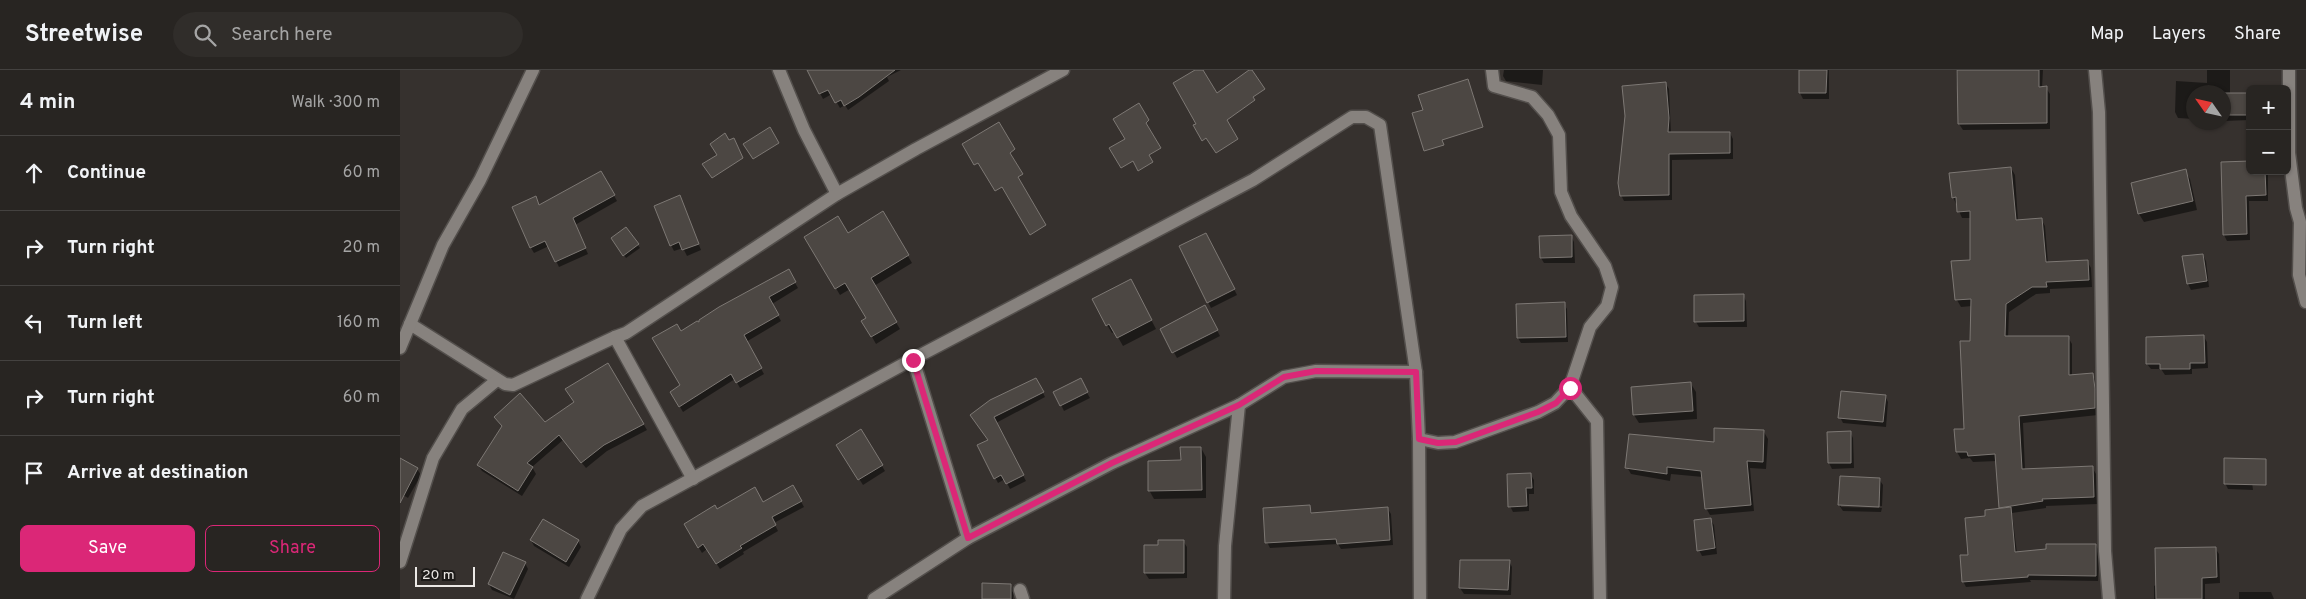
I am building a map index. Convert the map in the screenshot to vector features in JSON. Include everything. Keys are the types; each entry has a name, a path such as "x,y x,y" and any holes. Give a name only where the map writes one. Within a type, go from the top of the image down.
{"street":[{"path":"400,348 442,245 480,180 533,70"},
{"path":"779,70 804,130 837,194"},
{"path":"410,324 497,380 513,385 626,333 837,194 1063,70"},
{"path":"1419,439 1438,443 1456,442 1538,412 1556,403 1570,388 1590,327 1607,306 1612,287 1605,266 1572,216 1561,192 1559,135 1548,115 1532,97 1494,86 1492,70"},
{"path":"2095,70 2099,112 2105,551 2109,599"},
{"path":"2289,70 2289,152 2296,208 2300,222 2299,275 2306,302"},
{"path":"587,599 621,529 642,506 1253,180 1352,117 1366,117 1380,126 1416,372 1419,439 1420,599"},
{"path":"615,337 693,479"},
{"path":"913,360 968,538"},
{"path":"874,599 968,538 1112,463 1239,405 1284,377 1316,371 1416,372"},
{"path":"400,562 433,458 462,410 497,380"},
{"path":"1570,388 1597,421 1600,599"},
{"path":"1224,599 1225,546 1239,405"}],"building":[{"path":"807,70 895,70 844,106 841,100 835,103 828,90 819,94"},
{"path":"1195,70 1203,70 1217,93 1249,70 1252,70 1265,89 1253,97 1255,100 1227,120 1238,139 1216,153 1206,138 1202,141 1193,125 1196,124 1173,83"},
{"path":"1799,70 1827,70 1826,93 1799,93"},
{"path":"1957,70 2039,70 2039,87 2047,86 2047,123 1958,124"},
{"path":"1468,79 1483,127 1442,140 1444,145 1424,151 1412,113 1423,110 1418,95"},
{"path":"1666,82 1669,118 1668,132 1730,132 1730,153 1669,154 1669,195 1620,196 1618,183 1625,116 1622,86"},
{"path":"2231,93 2246,93 2246,115 2231,115"},
{"path":"1139,103 1149,120 1146,123 1161,148 1149,155 1153,162 1138,171 1133,161 1121,168 1109,148 1125,139 1113,119"},
{"path":"999,122 1015,149 1010,153 1023,174 1018,177 1046,225 1030,235 1002,187 995,191 978,163 974,165 962,144"},
{"path":"770,127 779,143 753,159 743,144"},
{"path":"725,133 729,140 734,138 743,158 712,178 702,164 717,155 710,144"},
{"path":"2246,161 2246,175 2265,175 2266,195 2246,196 2247,234 2223,235 2221,162"},
{"path":"2011,167 2016,220 2042,218 2046,262 2088,260 2089,280 2046,282 2047,287 2032,287 2006,304 2005,336 2069,336 2069,375 2093,373 2095,389 2095,408 2019,416 2022,469 2093,466 2094,497 2042,499 2043,501 1999,508 1995,454 1968,456 1967,452 1956,452 1954,429 1964,429 1960,341 1970,341 1971,299 1955,300 1951,261 1970,260 1970,211 1957,212 1956,197 1952,198 1949,173"},
{"path":"2186,169 2193,201 2138,214 2131,183"},
{"path":"601,171 615,195 573,218 586,248 555,262 545,241 530,248 512,207 536,196 539,205"},
{"path":"680,195 699,244 682,250 679,242 670,246 654,206"},
{"path":"883,211 909,255 871,278 897,322 871,337 861,321 866,318 845,283 835,289 804,237 838,216 848,233"},
{"path":"626,227 639,244 623,256 611,238"},
{"path":"1206,233 1235,289 1207,303 1179,246"},
{"path":"1572,235 1572,257 1540,258 1539,236"},
{"path":"2203,254 2207,281 2187,284 2182,256"},
{"path":"789,269 796,282 769,297 779,315 744,335 762,368 736,383 731,374 679,407 670,392 680,385 652,338 677,324 681,331 697,321 699,322 699,320 719,307"},
{"path":"1131,279 1152,320 1117,338 1109,324 1106,326 1092,299"},
{"path":"1744,294 1744,321 1694,322 1694,295"},
{"path":"1565,302 1566,337 1517,338 1516,304"},
{"path":"1205,305 1218,330 1172,353 1160,329"},
{"path":"2204,335 2205,363 2190,363 2190,369 2160,369 2160,364 2146,364 2146,337"},
{"path":"608,363 644,424 604,445 581,463 559,435 527,463 533,467 518,491 477,465 502,426 494,417 520,393 545,422 574,402 565,389"},
{"path":"1036,378 1044,392 994,417 1024,475 1006,484 1001,475 994,479 977,445 988,440 970,415 990,400"},
{"path":"1081,378 1088,392 1060,406 1053,392"},
{"path":"1691,382 1693,411 1633,415 1631,387"},
{"path":"1841,391 1886,395 1883,422 1838,418"},
{"path":"1714,428 1764,430 1763,462 1747,461 1751,505 1705,509 1701,471 1667,467 1667,474 1625,468 1629,434 1714,442"},
{"path":"861,429 883,465 858,480 836,445"},
{"path":"1851,431 1851,463 1828,463 1827,432"},
{"path":"1180,447 1201,447 1202,490 1148,491 1148,461 1181,460"},
{"path":"400,458 418,468 400,503"},
{"path":"2224,458 2266,459 2266,485 2224,484"},
{"path":"1531,473 1532,488 1526,488 1527,506 1508,507 1507,474"},
{"path":"1840,476 1880,478 1879,507 1838,505"},
{"path":"793,485 802,501 772,517 776,525 740,546 742,548 716,564 703,544 698,548 684,524 715,505 717,509 755,487 763,502"},
{"path":"1310,505 1311,513 1388,507 1390,540 1337,544 1336,539 1265,543 1263,508"},
{"path":"2011,507 2015,552 2046,549 2046,544 2096,544 2096,576 2028,575 2028,577 1962,582 1960,555 1968,555 1965,518 1985,516 1985,510"},
{"path":"1711,518 1715,548 1697,551 1694,520"},
{"path":"543,519 579,540 566,562 530,540"},
{"path":"1158,540 1184,540 1184,573 1144,573 1144,545 1158,545"},
{"path":"2216,547 2217,577 2202,578 2202,599 2156,599 2155,548"},
{"path":"503,552 526,562 510,595 488,584"},
{"path":"1460,560 1510,560 1508,590 1459,588"},
{"path":"982,583 1011,584 1011,599 982,599"}],"route":[{"path":"913,360 968,538 1112,463 1239,405 1284,377 1316,371 1416,372 1419,439 1438,443 1456,442 1538,412 1556,403 1570,388"}]}
